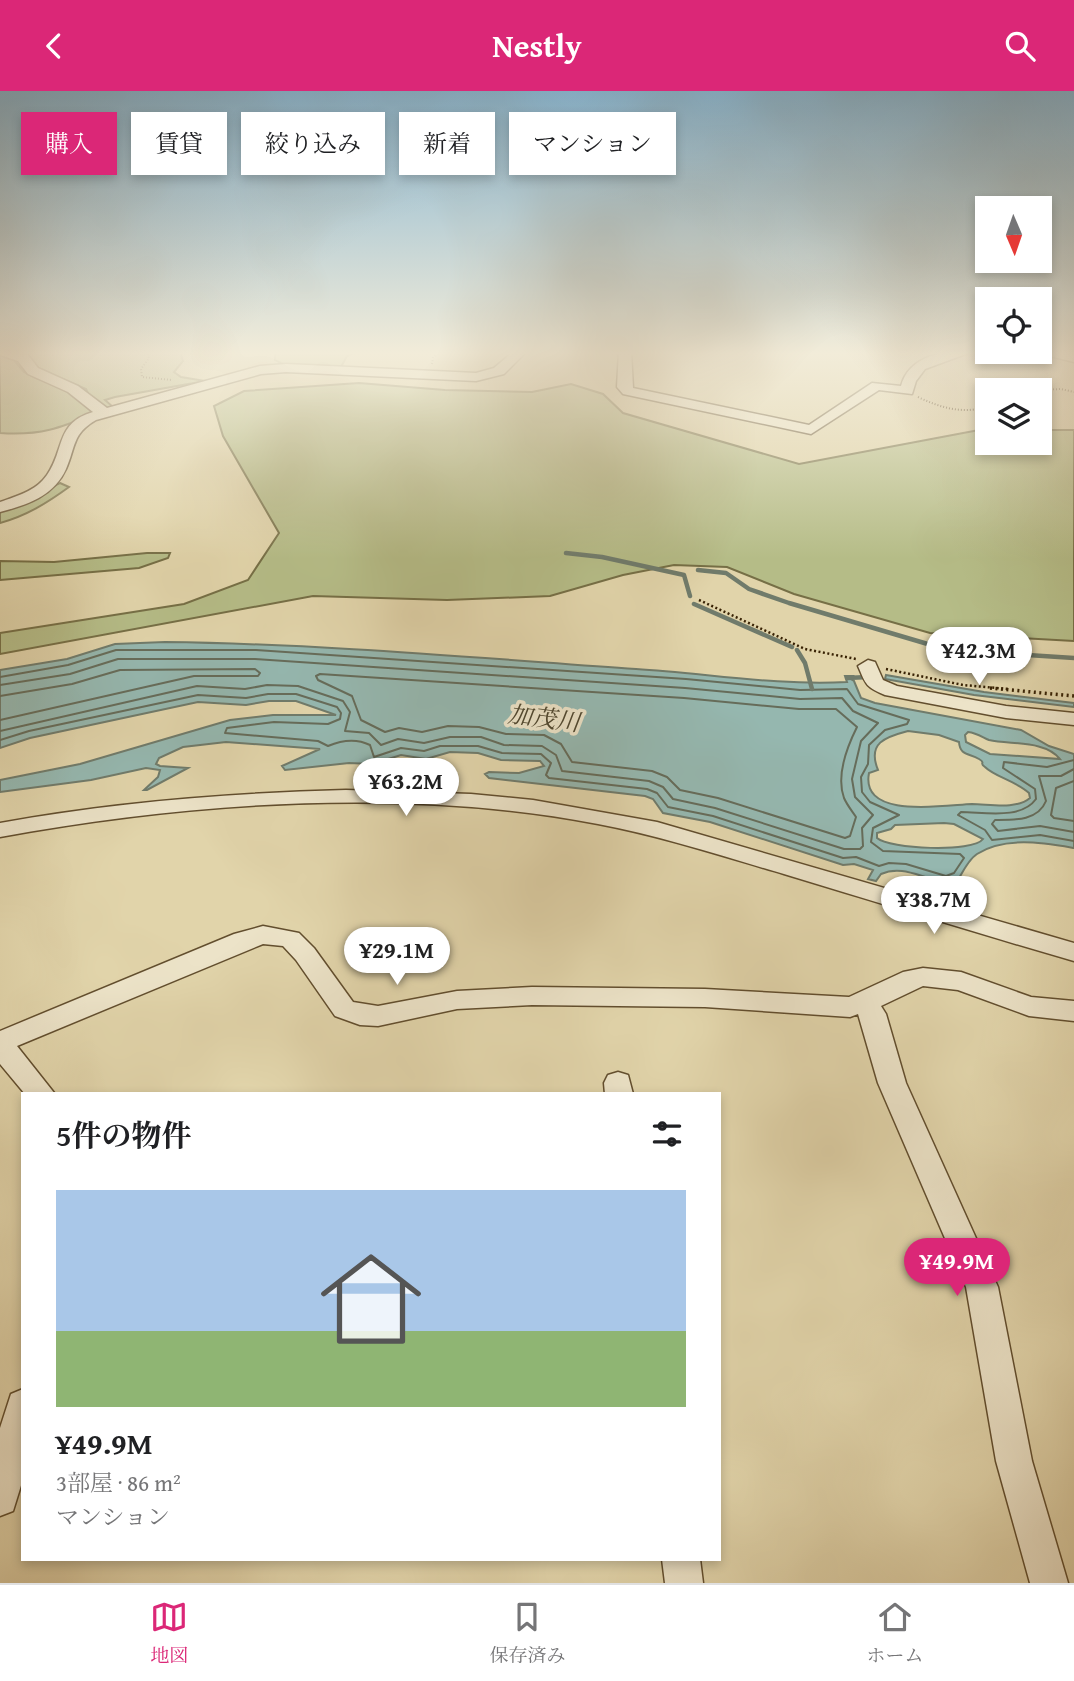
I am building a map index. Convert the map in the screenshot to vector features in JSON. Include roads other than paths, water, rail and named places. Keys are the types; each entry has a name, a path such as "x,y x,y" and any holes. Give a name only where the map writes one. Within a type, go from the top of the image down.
{"street":[{"path":"0,506 32,496 45,487 63,460 65,442 74,426 82,421"},
{"path":"761,421 811,430 825,421"},
{"path":"868,666 875,684 892,691 1006,712 1074,719"},
{"path":"0,830 69,818 159,808 327,795 461,800 551,810 608,818 669,833 1074,952"},
{"path":"39,1092 0,1044 243,940 263,935 290,940 306,954 344,1009 360,1015 378,1016 457,1000 533,996 705,998 825,1007 864,1004 912,978 940,977 979,986 1030,1006 1074,1011"},
{"path":"864,1004 873,1014 892,1083 982,1287 1014,1461 1049,1583"},
{"path":"0,1499 21,1414"},
{"path":"681,1561 684,1583"}],"water":[{"name":"加茂川","path":"224,643 342,649 794,682 847,682 845,676 852,676 849,678 854,681 861,698 875,703 1021,730 1049,746 1074,754 1074,848 1025,842 1000,845 974,856 958,880 938,880 910,872 891,871 881,874 876,881 868,879 873,870 854,864 843,865 710,822 663,813 653,799 645,796 489,778 485,774 489,772 519,773 544,766 540,761 501,760 478,753 450,752 426,759 401,755 372,764 349,763 285,770 282,766 320,749 226,742 183,747 159,758 156,764 160,766 188,768 147,790 144,790 158,777 160,770 146,768 91,780 0,792 0,780 80,764 230,720 273,715 336,715 296,701 269,701 246,705 198,702 30,738 0,748 0,670 67,659 115,644","holes":["908,731 939,735 959,742 963,752 981,761 994,774 1024,789 1030,798 1010,805 925,807 891,804 878,798 870,788 869,773 878,770 875,761 877,747 886,739","968,732 989,740 1037,746 1054,753 1060,759 990,754 966,742 965,735","954,824 983,839 964,846 931,848 897,845 877,838 877,833 895,825"]},
{"path":"886,675 984,692 1074,703 1074,707 974,695 885,679"}],"waterway":[{"path":"566,553 602,557 684,575 690,596"},
{"path":"698,570 726,573 749,589 789,603 948,650 1074,658"},
{"path":"694,604 792,647"},
{"path":"797,650 805,663 812,689"},
{"path":"847,678 868,677"}]}
